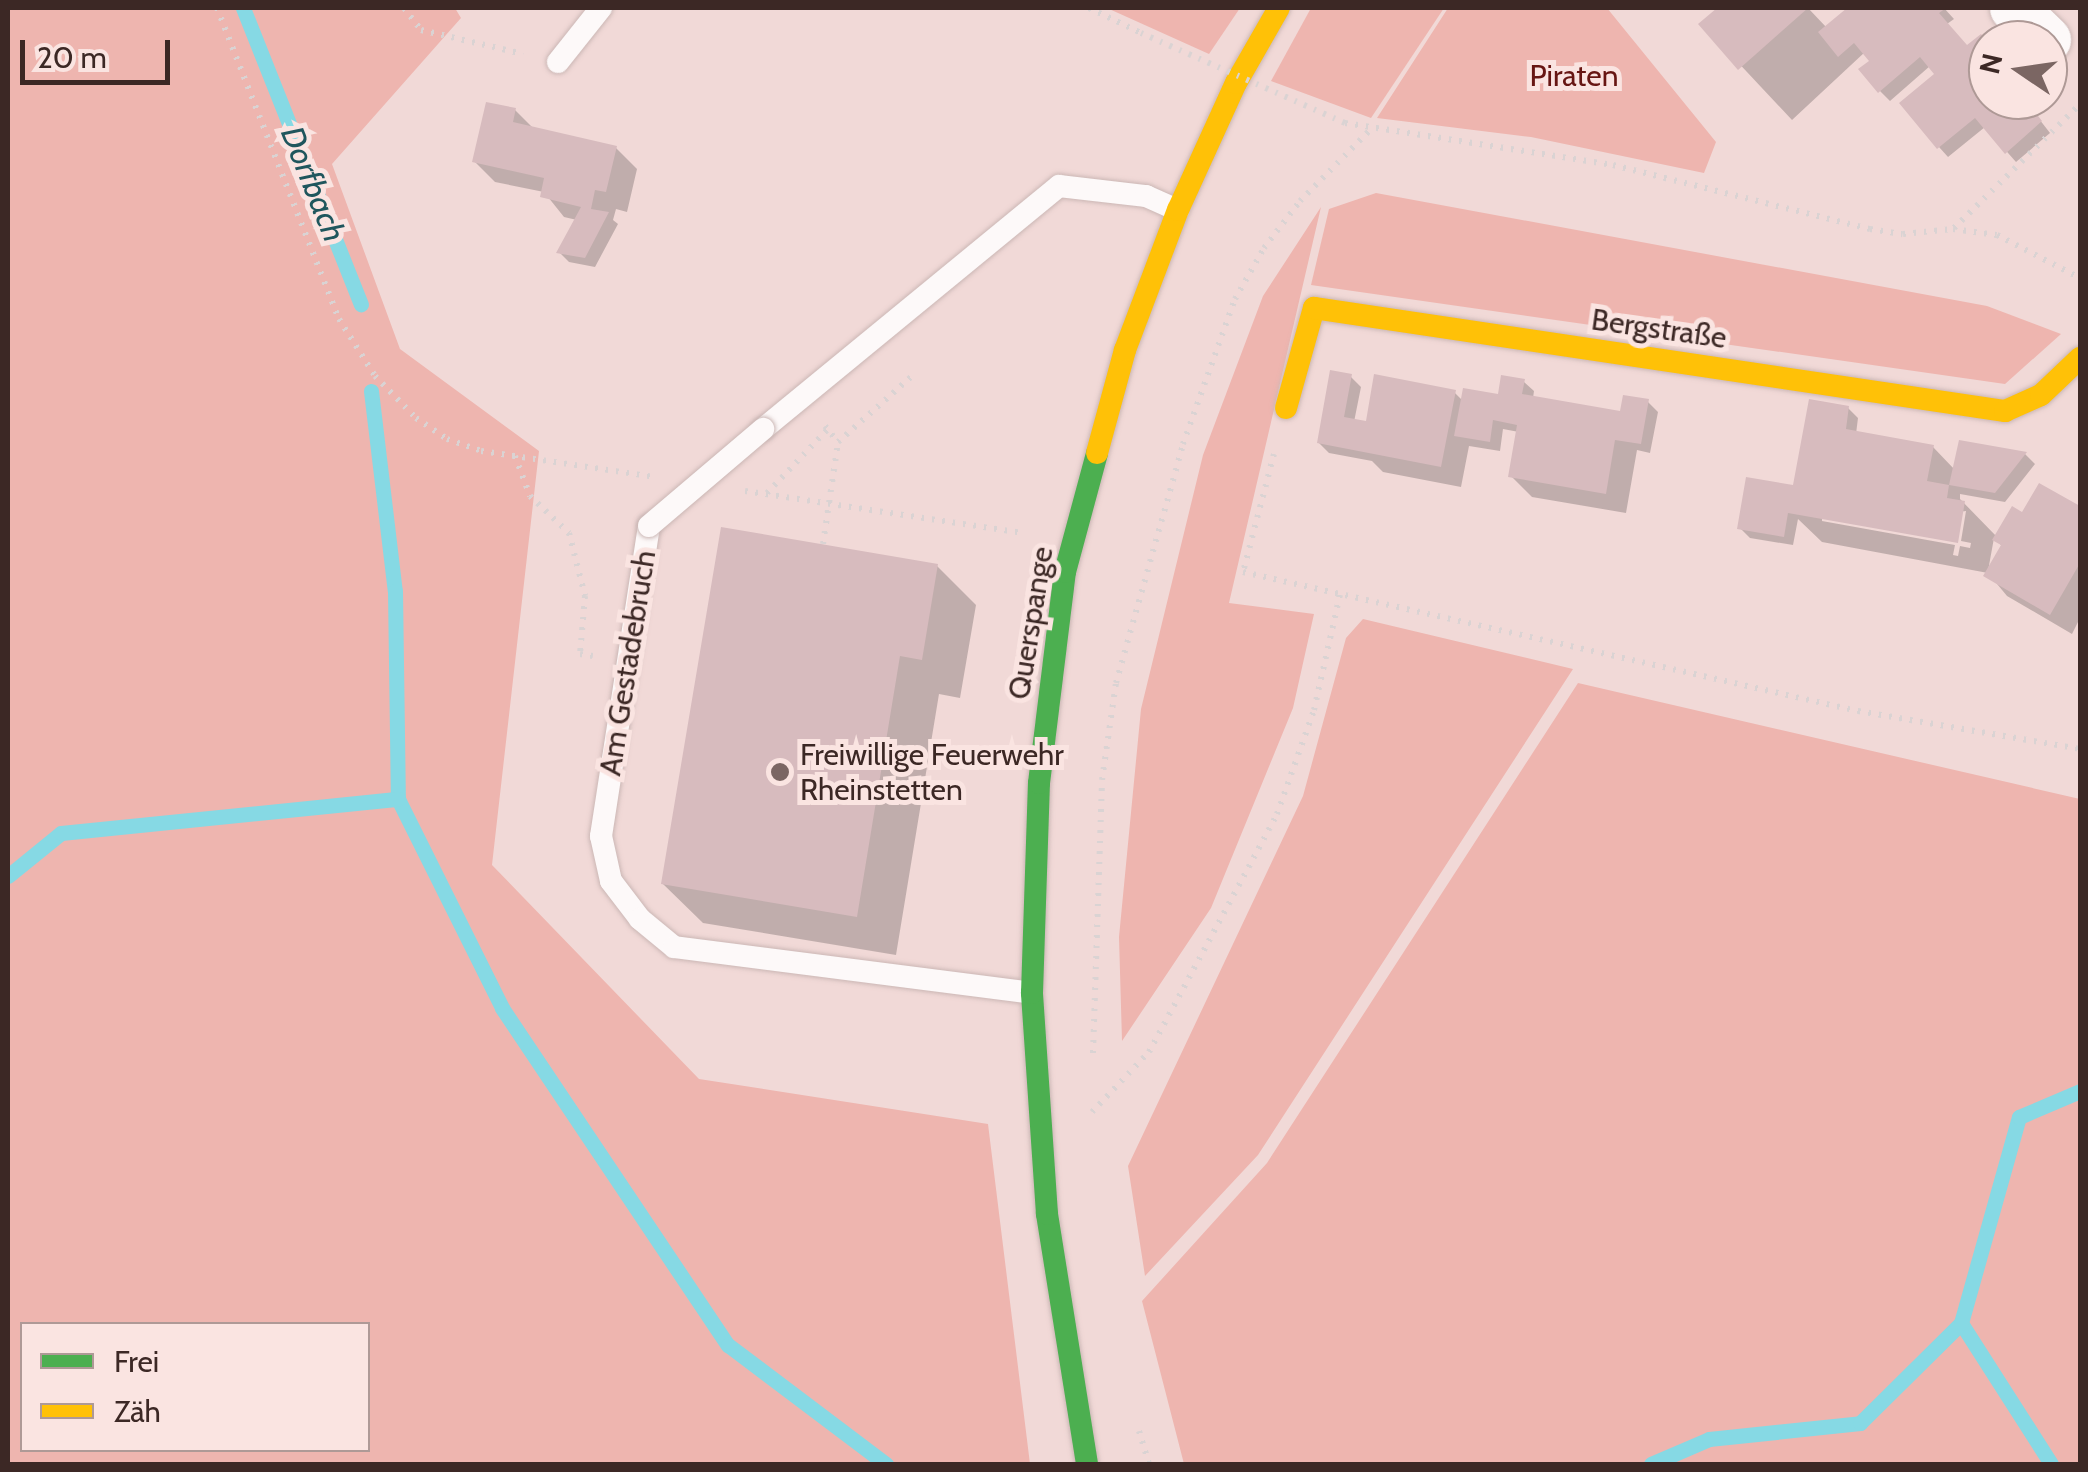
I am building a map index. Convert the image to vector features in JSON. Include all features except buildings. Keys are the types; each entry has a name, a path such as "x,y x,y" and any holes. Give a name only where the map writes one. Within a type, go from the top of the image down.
{"main road":[{"name":"Querspange","path":"1087,1464 1047,1214 1032,993 1040,783 1065,572 1125,350 1178,210 1236,83 1279,8"},
{"name":"Bergstraße","path":"1286,408 1314,308 2006,411 2042,395 2080,358"}],"lane":[{"path":"558,62 602,8"},
{"name":"Am Gestadebruch","path":"1032,993 674,947 640,919 610,881 602,836 649,526 1059,186 1146,196 1178,210"}],"path":[{"path":"217,8 340,318 375,376 416,418 446,440 481,452 658,478"},
{"path":"404,8 421,30 558,62"},
{"path":"1089,8 1345,123 1613,165 1870,229 1904,234 1953,228 1997,235 2080,278"},
{"path":"1953,228 2080,104"},
{"path":"1093,1057 1102,780 1116,683 1183,444 1228,317 1264,248 1300,201 1372,128"},
{"path":"824,544 838,442 912,377"},
{"path":"800,397 838,442"},
{"path":"1286,408 1242,572 1858,710 2080,749"},
{"path":"766,494 828,429"},
{"path":"515,456 530,496 569,532 578,558 585,596 580,654 628,662"},
{"path":"730,489 1030,534"},
{"path":"1092,1094 1092,1113 1149,1052 1277,814 1314,710 1340,596"}],"green space":[{"path":"8,8 455,8 461,18 332,164 400,349 539,451 492,865 699,1079 988,1124 1030,1464 8,1464"},
{"path":"1107,8 1240,8 1209,54"},
{"path":"1311,8 1444,8 1371,118 1271,81"},
{"name":"Piraten","path":"1448,8 1607,8 1716,142 1704,173 1531,137 1377,118"},
{"path":"1376,193 1987,306 2061,334 2005,384 1311,285 1329,209"},
{"path":"1321,207 1229,603 1314,614 1293,708 1211,908 1122,1041 1119,937 1141,709 1203,455 1263,296"},
{"path":"1363,619 1573,669 1258,1155 1145,1276 1128,1166 1303,796 1346,638"},
{"path":"1578,683 2080,799 2080,1464 1184,1464 1142,1301 1267,1163"}],"waterway":[{"name":"Dorfbach","path":"243,8 361,304"},
{"path":"371,391 395,591 398,799 502,1008 728,1345 886,1464"},
{"path":"8,876 61,833 398,799"},
{"path":"1651,1464 1709,1439 1860,1423 1961,1323 2019,1117 2080,1091"},
{"path":"1961,1323 2051,1464"}],"traffic: fast":[{"path":"1087,1464 1047,1214 1032,993 1039,783 1065,572 1097,453"}],"traffic: slow":[{"path":"1097,453 1125,350 1178,210 1236,83 1279,8"},
{"path":"1286,408 1314,308 2005,411 2041,395 2080,358"}],"place":[{"name":"Freiwillige Feuerwehr Rheinstetten","path":"780,772"}]}
